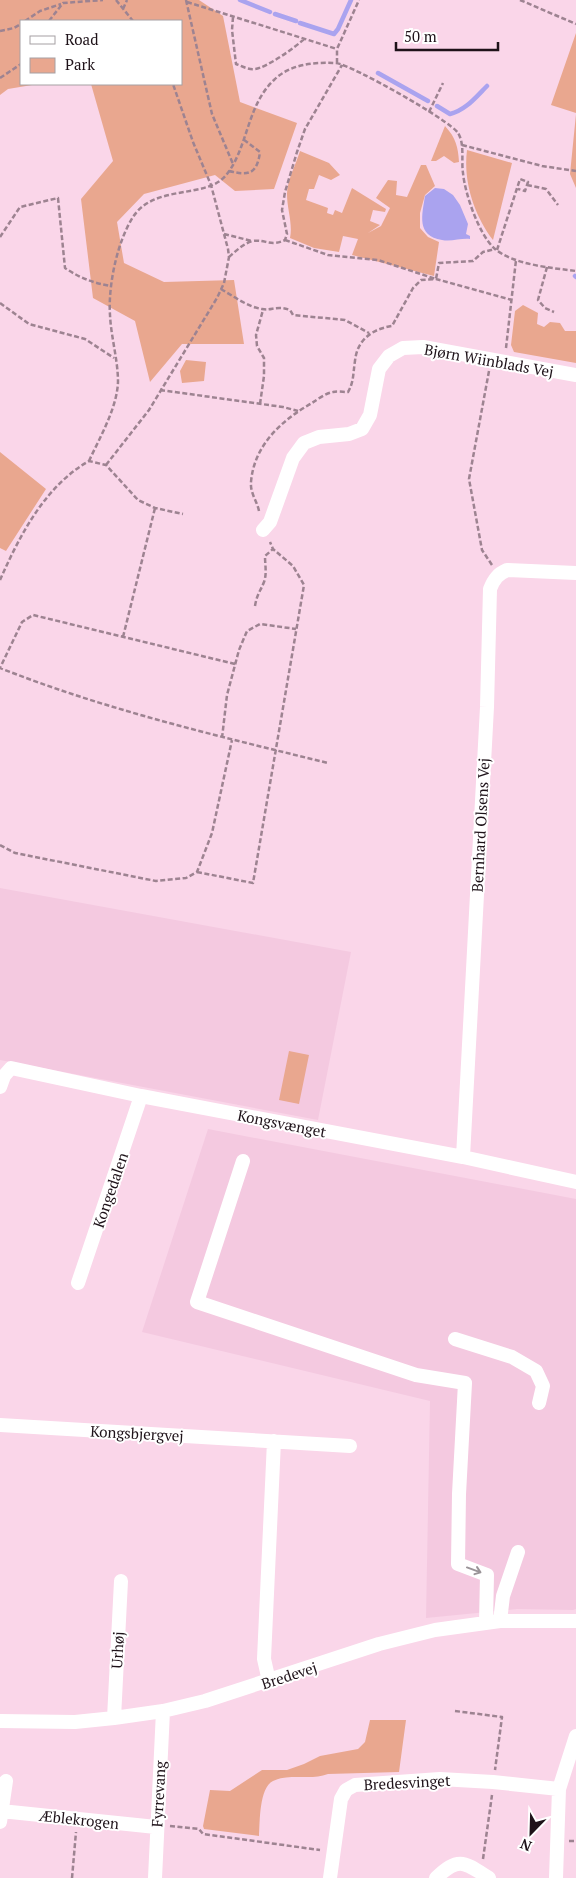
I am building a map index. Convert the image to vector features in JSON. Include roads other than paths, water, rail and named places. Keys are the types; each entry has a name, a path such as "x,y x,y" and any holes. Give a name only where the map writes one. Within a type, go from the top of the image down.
{"street":[{"name":"Bjørn Wiinblads Vej","path":"264,530 270,522 293,458 304,443 319,437 349,434 362,429 370,415 380,369 390,356 403,348 423,347 576,375"},
{"name":"Bernhard Olsens Vej","path":"463,1157 487,707 490,589 498,574 507,570 576,573"},
{"name":"Kongsvænget","path":"0,1087 4,1076 11,1068 141,1096 463,1157 576,1182"},
{"name":"Kongedalen","path":"78,1283 141,1096"},
{"path":"244,1161 197,1302 416,1375 465,1383 459,1494 458,1564 487,1575 486,1623"},
{"path":"455,1339 512,1357 536,1370 543,1386 539,1403"},
{"name":"Kongsbjergvej","path":"0,1426 350,1446"},
{"path":"269,1682 264,1660 274,1442"},
{"path":"500,1621 503,1596 518,1552"},
{"name":"Urhøj","path":"114,1718 121,1581"},
{"name":"Bredevej","path":"0,1721 75,1722 163,1711 269,1682 379,1644 435,1630 500,1621 576,1621"},
{"name":"Fyrrevang","path":"155,1878 163,1711"},
{"path":"556,1878 559,1789 571,1763 576,1736"},
{"name":"Bredesvinget","path":"330,1878 341,1799 346,1790 355,1784 440,1779 559,1789"},
{"name":"Æblekrogen","path":"6,1781 1,1816 77,1819 157,1826"},
{"path":"436,1878 448,1866 460,1863 472,1867 490,1878"}],"waterway":[{"path":"240,0 270,12"},
{"path":"300,23 334,34 351,0"},
{"path":"275,14 296,21"},
{"path":"378,73 428,101"},
{"path":"437,106 450,114 456,112 470,103 487,86"}]}
